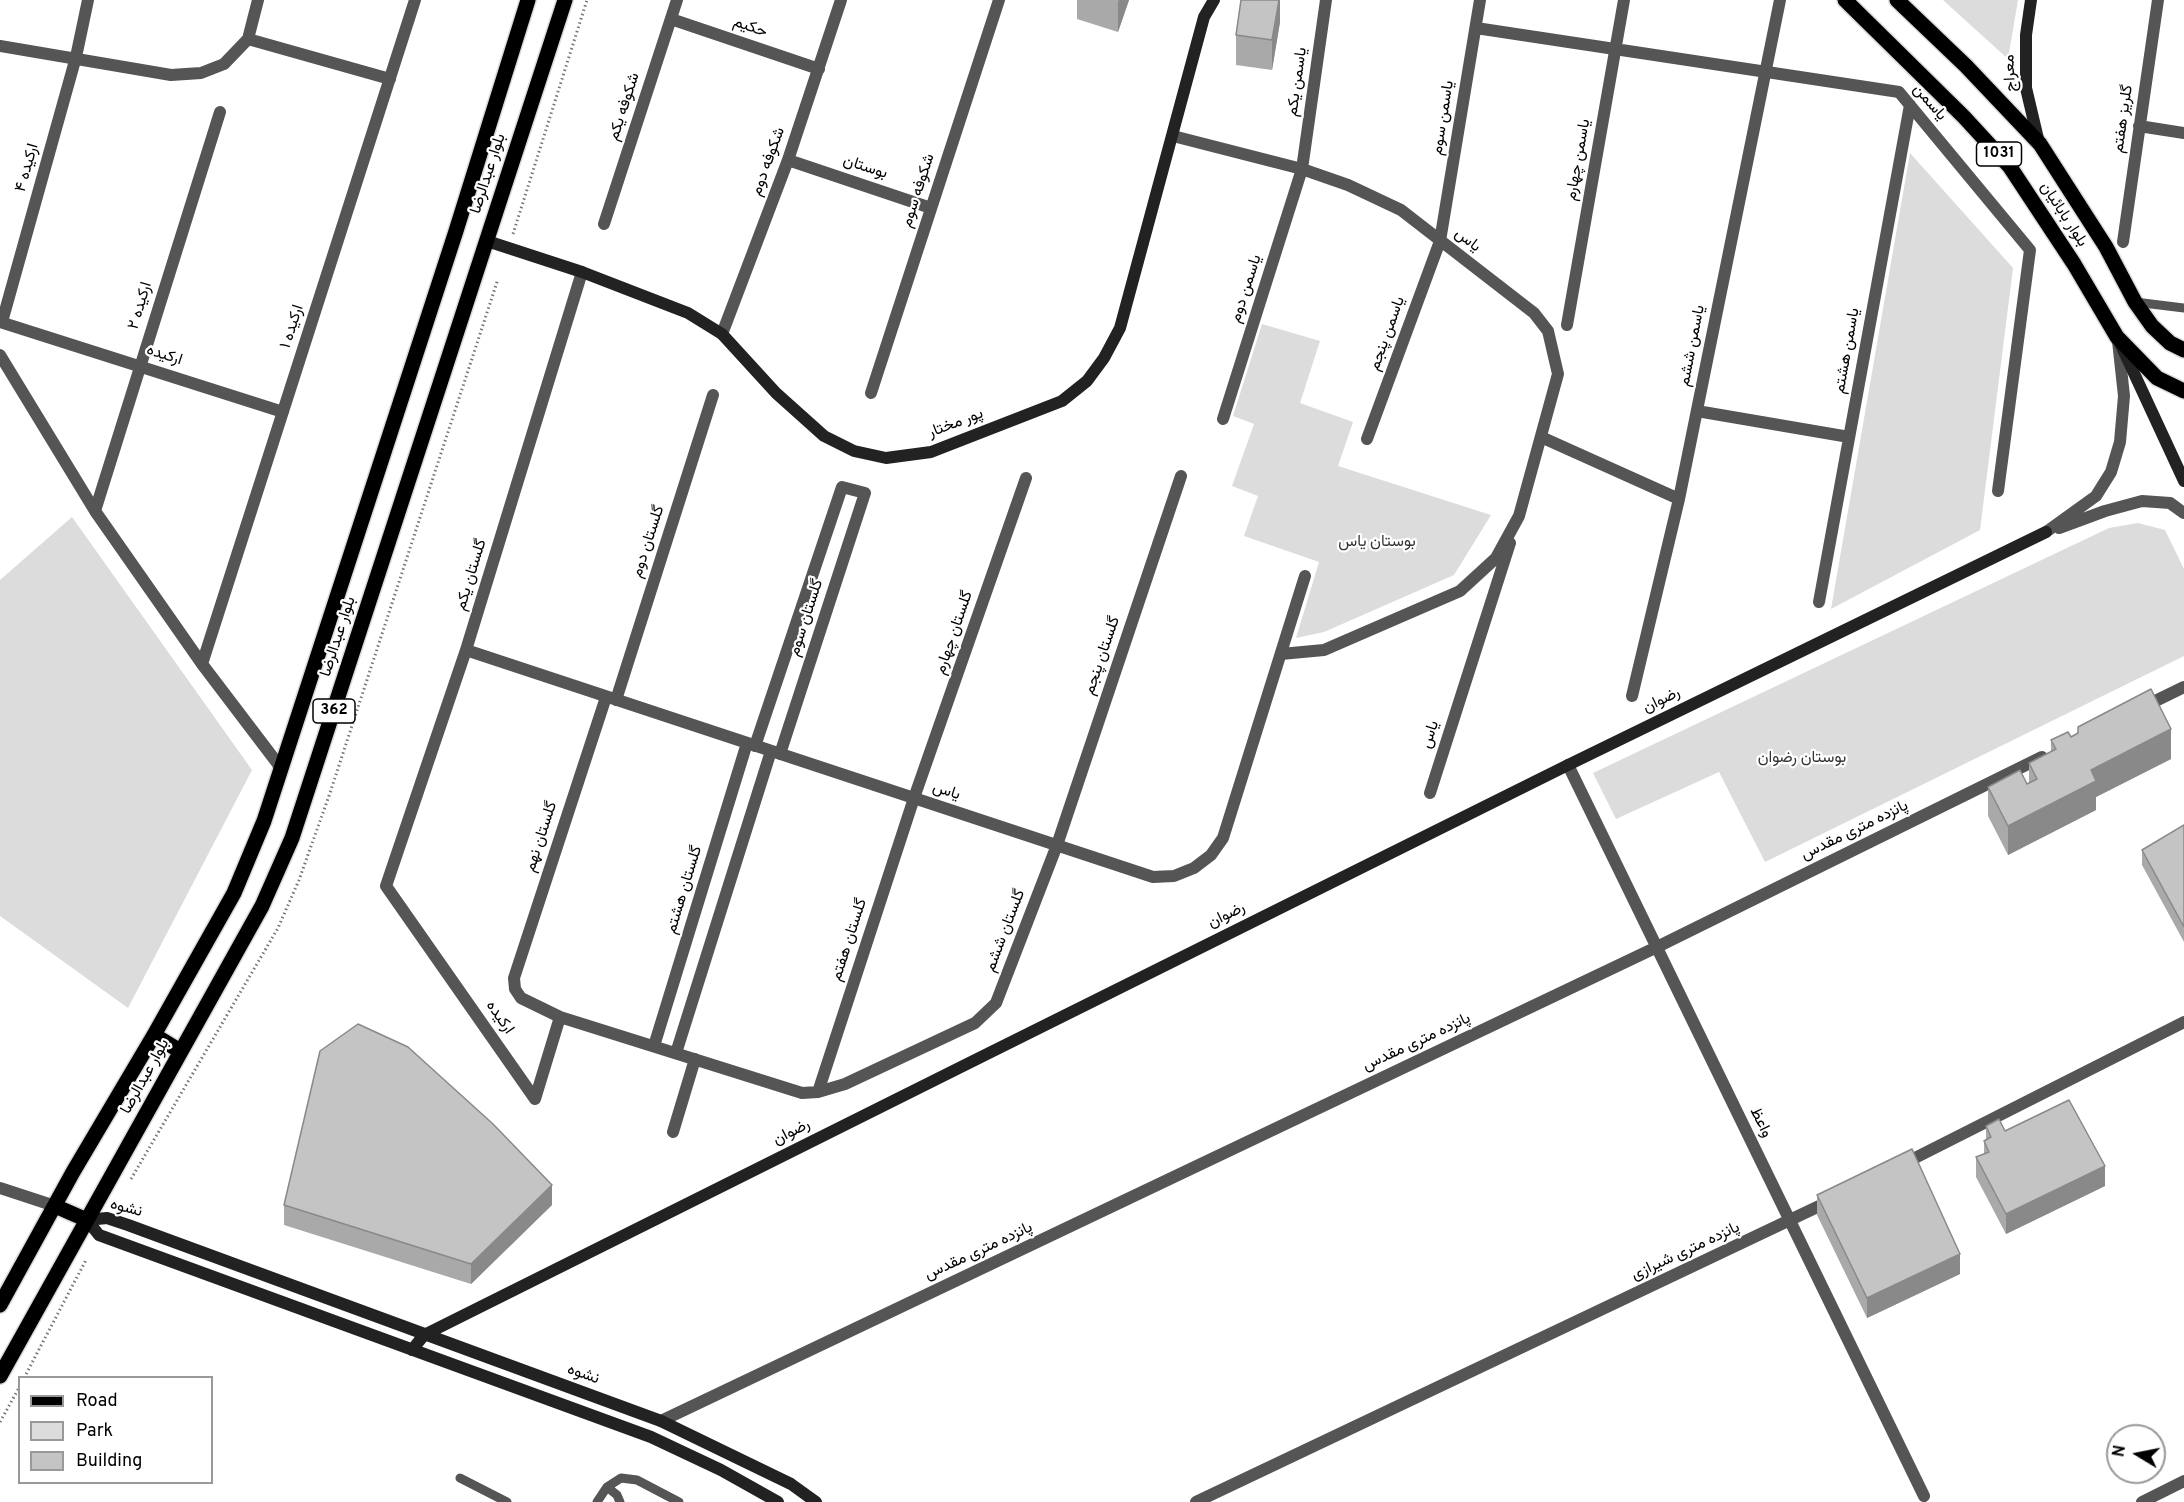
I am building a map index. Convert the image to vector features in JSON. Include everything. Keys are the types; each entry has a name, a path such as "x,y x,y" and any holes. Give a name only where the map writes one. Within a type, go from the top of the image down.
{"main road":[{"name":"بلوار عبدالرضا","path":"0,1305 234,893 264,821 453,242 528,0"},
{"name":"بلوار عبدالرضا","path":"0,1376 262,906 292,838 565,0"},
{"name":"پور مختار","path":"487,241 582,272 688,313 722,334 776,393 824,436 854,452 886,458 931,452 1062,401 1087,381 1104,358 1120,328 1204,18 1215,0"},
{"name":"بلوار بابائیان","path":"1845,0 1970,123 2010,167 2074,264 2117,337 2184,481"},
{"name":"بلوار بابائیان","path":"1897,0 1966,66 2040,144 2106,247 2135,302 2152,326 2170,344 2184,350"},
{"name":"معراج","path":"2031,0 2026,34 2026,88 2040,144"},
{"path":"2117,337 2157,378 2184,392"},
{"name":"رضوان","path":"424,1335 1568,765 2046,532"},
{"path":"154,1035 180,1051"},
{"path":"55,1206 87,1220"},
{"name":"نشوه","path":"87,1220 107,1218 662,1421 790,1485 816,1502"},
{"name":"نشوه","path":"87,1220 99,1235 651,1437 721,1470 778,1502"},
{"path":"412,1350 424,1335"},
{"path":"651,1437 662,1421"}],"street":[{"name":"ارکیده ۴","path":"1,322 76,57 88,0"},
{"path":"0,46 76,57 171,75 201,73 224,64 248,39 258,0"},
{"name":"ارکیده ۱","path":"202,664 415,0"},
{"name":"شکوفه یکم","path":"604,224 677,0"},
{"name":"شکوفه دوم","path":"722,334 788,160 841,0"},
{"name":"شکوفه سوم","path":"872,393 999,0"},
{"name":"یاسمن یکم","path":"1302,169 1326,0"},
{"name":"یاسمن سوم","path":"1440,241 1480,0"},
{"name":"یاسمن چهارم","path":"1567,325 1624,0"},
{"name":"یاسمن ششم","path":"1632,696 1679,499 1780,0"},
{"name":"گلریز هفتم","path":"2123,242 2158,0"},
{"name":"حکیم","path":"671,19 819,69"},
{"name":"یاسمن","path":"1476,28 1899,92 2030,250 1998,491"},
{"path":"248,39 390,80"},
{"name":"یاسمن هشتم","path":"1819,602 1910,105"},
{"name":"ارکیده ۲","path":"95,511 219,112"},
{"path":"2139,126 2184,133"},
{"name":"یاس","path":"1173,136 1302,169 1348,185 1401,210 1534,313 1548,331 1558,374 1519,516 1430,793"},
{"name":"بوستان","path":"788,160 931,208"},
{"name":"یاسمن دوم","path":"1223,419 1302,169"},
{"name":"یاسمن پنجم","path":"1367,439 1440,241"},
{"name":"گلستان یکم","path":"387,886 466,650 582,272"},
{"name":"ارکیده","path":"1,322 283,412"},
{"path":"2046,532 2096,496 2111,472 2120,442 2124,396 2117,337"},
{"path":"0,355 95,511 202,664 280,768"},
{"name":"گلستان دوم","path":"611,698 713,394"},
{"path":"1697,411 1849,437"},
{"path":"1541,437 1679,499"},
{"name":"گلستان پنجم","path":"1057,846 1181,476"},
{"name":"گلستان چهارم","path":"914,798 1026,478"},
{"name":"گلستان سوم","path":"751,745 842,487 865,493 775,752"},
{"path":"2046,532 2105,511 2142,501 2170,503 2184,513"},
{"name":"یاس","path":"1281,654 1324,650 1460,591 1496,558 1519,516"},
{"name":"یاس","path":"466,650 1153,877 1174,876 1194,868 1211,855 1223,838 1305,576"},
{"path":"2131,713 2184,687"},
{"name":"گلستان نهم","path":"560,1017 521,998 515,989 514,978 611,698"},
{"name":"گلستان هشتم","path":"654,1046 751,745"},
{"name":"پانزده متری مقدس","path":"662,1421 1657,947 2057,749"},
{"path":"676,1053 775,752"},
{"name":"واعظ","path":"1568,765 1924,1496"},
{"name":"گلستان هفتم","path":"818,1092 914,798"},
{"name":"گلستان ششم","path":"818,1092 845,1084 975,1023 996,1003 1057,846"},
{"name":"ارکیده","path":"387,886 535,1099 560,1017"},
{"path":"560,1017 802,1093 818,1092"},
{"path":"1896,1167 2184,1022"},
{"path":"673,1132 695,1059"},
{"path":"0,1188 55,1206"},
{"name":"پانزده متری شیرازی","path":"1196,1502 1843,1194"},
{"path":"2142,1502 2184,1481"}],"lane":[{"path":"2135,302 2184,308"},
{"path":"460,1478 507,1502"},
{"path":"597,1502 607,1487 621,1478 637,1480 679,1502"},
{"path":"607,1487 617,1495 620,1502"}],"path":[{"path":"511,238 586,0"},
{"path":"25,1376 86,1260"},
{"path":"0,1422 18,1390"}],"green space":[{"path":"1943,0 2018,0 2008,59"},
{"path":"1910,153 2013,268 1980,530 1831,609"},
{"name":"بوستان یاس","path":"1262,324 1320,341 1300,403 1353,422 1338,466 1491,515 1454,575 1324,632 1296,638 1319,562 1244,536 1258,496 1232,486 1254,424 1233,416"},
{"path":"72,517 252,770 128,1008 0,916 0,580"},
{"name":"بوستان رضوان","path":"2138,523 2165,530 2184,569 2184,656 1765,862 1719,772 1616,819 1593,773 2109,528"}],"building":[{"path":"1241,0 1279,0 1272,40 1236,35"},
{"path":"2151,689 2171,729 2091,770 2096,781 2008,826 1988,787 2020,770 2027,784 2037,779 2029,763 2056,749 2051,740 2068,732 2071,737 2078,733 2078,727"},
{"path":"2184,825 2184,927 2142,850"},
{"path":"358,1024 408,1047 493,1124 552,1185 471,1264 284,1205 320,1051"},
{"path":"2069,1100 2105,1166 2006,1214 1976,1157 1989,1152 1984,1141 1991,1137 1986,1126 1999,1119 2005,1131"},
{"path":"1912,1149 1960,1254 1867,1298 1817,1195"}]}
